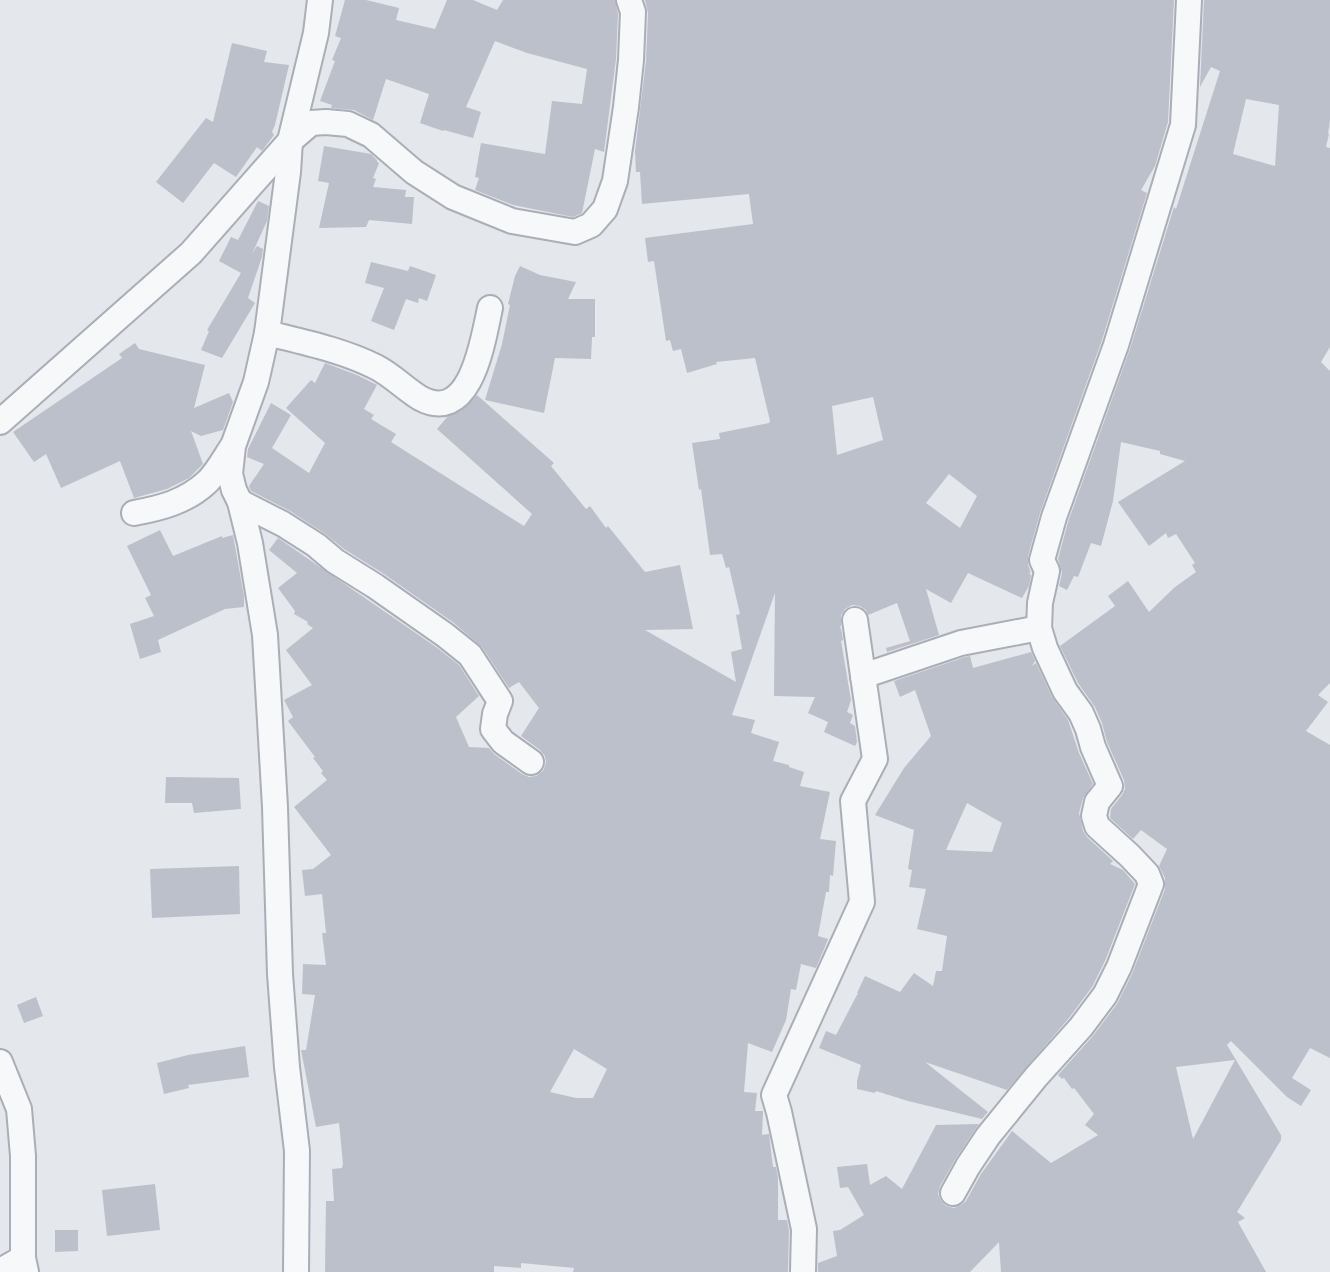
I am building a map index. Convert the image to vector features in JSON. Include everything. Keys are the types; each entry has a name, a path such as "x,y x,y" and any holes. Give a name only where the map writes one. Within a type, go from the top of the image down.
{"street":[{"path":"296,1272 297,1151 280,974 275,807 265,635 250,543 230,474 233,446 256,382 267,333 290,141 316,33 320,0"},
{"path":"0,422 191,253 290,141 311,123 348,124 371,135 414,172 453,197 512,221 575,232 591,225 606,209 615,181 631,60 633,12 629,0"},
{"path":"953,1193 988,1136 1105,995 1119,967 1151,884 1147,874 1097,826 1094,816 1097,802 1110,786 1081,713 1065,691 1045,648 1039,628 1040,603 1047,571 1042,560 1054,517 1116,345 1183,125 1189,0"},
{"path":"267,333 359,359 379,368 421,398 435,404 448,403 463,391 478,363 490,308"},
{"path":"134,513 164,507 208,482 233,446"},
{"path":"240,502 316,545 470,655 500,701 493,729 503,742 531,762"},
{"path":"803,1272 804,1229 774,1094 862,902 853,801 875,760 855,620"},
{"path":"863,676 961,643 1039,628"},
{"path":"0,1062 19,1109 23,1156 25,1265 0,1271"}],"building":[{"path":"345,0 366,0 399,8 396,20 435,29 447,0 473,0 497,10 503,0 615,0 618,14 616,59 604,152 595,149 582,213 573,217 513,205 475,190 479,178 475,177 481,143 545,154 552,101 582,104 587,69 527,53 495,41 466,107 481,112 473,138 420,123 429,94 386,79 373,120 354,110 331,108 332,105 320,101 341,38 335,36"},
{"path":"645,0 1174,0 1168,122 1155,166 1141,190 1147,193 1102,340 1040,513 1028,556 1031,573 1029,572 1029,586 1022,598 968,573 951,603 926,589 939,635 887,652 886,648 910,641 897,603 868,615 860,606 852,605 845,609 841,615 841,641 851,700 847,712 853,715 850,723 855,726 855,746 824,732 828,722 808,713 815,697 774,696 775,593 732,715 755,720 751,733 779,742 773,761 804,772 800,786 830,792 820,839 836,841 833,876 830,875 829,892 826,892 818,936 828,939 816,968 801,964 796,990 791,989 786,1020 772,1052 748,1043 744,1092 757,1093 755,1111 763,1111 762,1135 769,1134 773,1167 776,1167 778,1178 778,1220 787,1220 789,1230 788,1272 573,1272 574,1268 521,1263 521,1268 494,1266 494,1272 325,1272 326,1201 334,1201 332,1169 342,1168 343,1164 339,1123 316,1127 301,1050 306,1050 315,995 302,994 303,964 326,965 322,933 326,933 322,894 305,896 302,870 313,869 331,855 294,807 327,780 313,758 315,757 288,721 293,717 284,700 312,685 286,650 313,628 294,614 295,611 278,588 297,573 269,550 278,538 459,665 479,696 456,717 469,747 489,748 529,777 543,771 546,763 540,750 521,736 539,708 519,682 509,688 482,647 454,623 324,533 290,511 251,491 249,486 264,464 247,457 248,449 271,403 291,415 272,448 309,473 325,443 286,408 311,380 315,383 325,363 377,385 364,409 374,415 371,419 396,434 391,442 524,526 532,514 437,429 448,416 461,411 477,395 554,463 551,466 586,509 590,506 645,572 680,565 693,629 645,630 736,682 731,652 742,649 736,615 740,614 729,567 726,568 722,554 710,555 692,443 720,439 719,433 770,421 755,358 716,362 717,364 687,373 681,349 673,351 670,340 666,341 654,261 648,262 645,238 753,224 749,194 642,204 640,172 636,172 635,151 646,61 648,13","holes":["873,397 883,440 837,455 832,406","949,474 977,496 960,528 926,503","574,1049 607,1069 593,1098 576,1098 550,1092"]},
{"path":"1204,0 1330,0 1330,120 1326,147 1330,148 1330,347 1321,362 1330,371 1330,683 1318,695 1328,702 1306,731 1330,745 1330,1058 1310,1048 1292,1078 1311,1090 1301,1106 1287,1097 1231,1041 1227,1045 1281,1135 1281,1140 1237,1212 1245,1218 1238,1222 1266,1272 1001,1272 999,1242 970,1272 818,1272 818,1263 837,1256 833,1231 840,1230 864,1215 848,1187 840,1188 837,1167 867,1164 870,1185 886,1176 902,1189 936,1125 979,1124 940,1186 938,1194 941,1201 954,1208 966,1201 981,1174 1012,1131 1051,1163 1098,1135 1085,1125 1094,1114 1074,1088 1058,1075 1117,1004 1132,974 1165,889 1165,878 1159,866 1167,849 1141,830 1133,839 1110,818 1111,809 1125,789 1124,780 1095,707 1078,683 1060,646 1115,606 1108,596 1128,581 1149,612 1175,587 1196,572 1192,565 1195,563 1176,534 1168,538 1166,533 1149,546 1118,502 1185,461 1160,454 1160,451 1121,442 1113,501 1101,546 1091,543 1078,577 1074,576 1067,590 1059,586 1062,573 1058,559 1068,522 1130,349 1220,71 1211,67 1200,87","holes":["1246,99 1279,105 1275,166 1233,154","1235,1060 1193,1139 1176,1067"]},
{"path":"232,43 267,51 264,62 289,65 272,132 274,135 262,151 257,147 236,177 214,163 183,203 156,182 206,118 213,122"},
{"path":"324,146 371,154 379,163 373,178 376,179 373,187 406,190 405,197 414,197 412,224 369,220 366,227 319,228 329,183 318,181"},
{"path":"258,201 269,206 267,221 252,254 257,246 263,249 248,298 255,303 222,358 201,350 209,331 207,330 241,273 219,261 231,237 238,240"},
{"path":"371,262 408,271 410,266 436,275 427,301 419,298 418,303 406,299 394,330 371,321 384,288 365,283"},
{"path":"520,266 540,275 576,282 568,299 595,299 595,337 592,337 591,359 555,358 544,413 485,400 502,344 515,276"},
{"path":"135,343 139,349 205,365 194,408 229,393 233,402 223,430 201,436 191,431 203,464 189,478 167,489 134,498 120,461 61,488 46,454 34,462 13,432 122,358 119,354"},
{"path":"160,530 173,556 222,536 233,535 244,607 225,609 158,640 161,652 140,659 130,624 154,616 145,598 151,595 127,546"},
{"path":"1031,652 1035,661 1032,666 1036,663 1052,697 1068,720 1093,784 1083,798 1079,813 1083,831 1113,861 1110,864 1123,870 1135,884 1092,987 1007,1090 925,1062 988,1112 982,1119 876,1091 857,1089 861,1065 819,1048 826,1031 836,1035 865,976 900,992 914,973 933,986 936,971 942,971 947,936 917,929 926,889 909,887 912,870 908,869 914,830 875,815 904,768 931,736 915,690 900,697 894,681 970,656 973,668","holes":["967,803 1002,823 992,852 946,850"]},
{"path":"166,777 239,778 241,809 194,813 192,803 165,803"},
{"path":"239,866 240,914 152,918 150,869"},
{"path":"36,997 43,1016 24,1023 17,1005"},
{"path":"245,1046 249,1077 188,1085 189,1088 164,1094 157,1063"},
{"path":"155,1184 160,1230 107,1236 102,1190"},
{"path":"55,1230 78,1230 78,1251 55,1252"}]}
